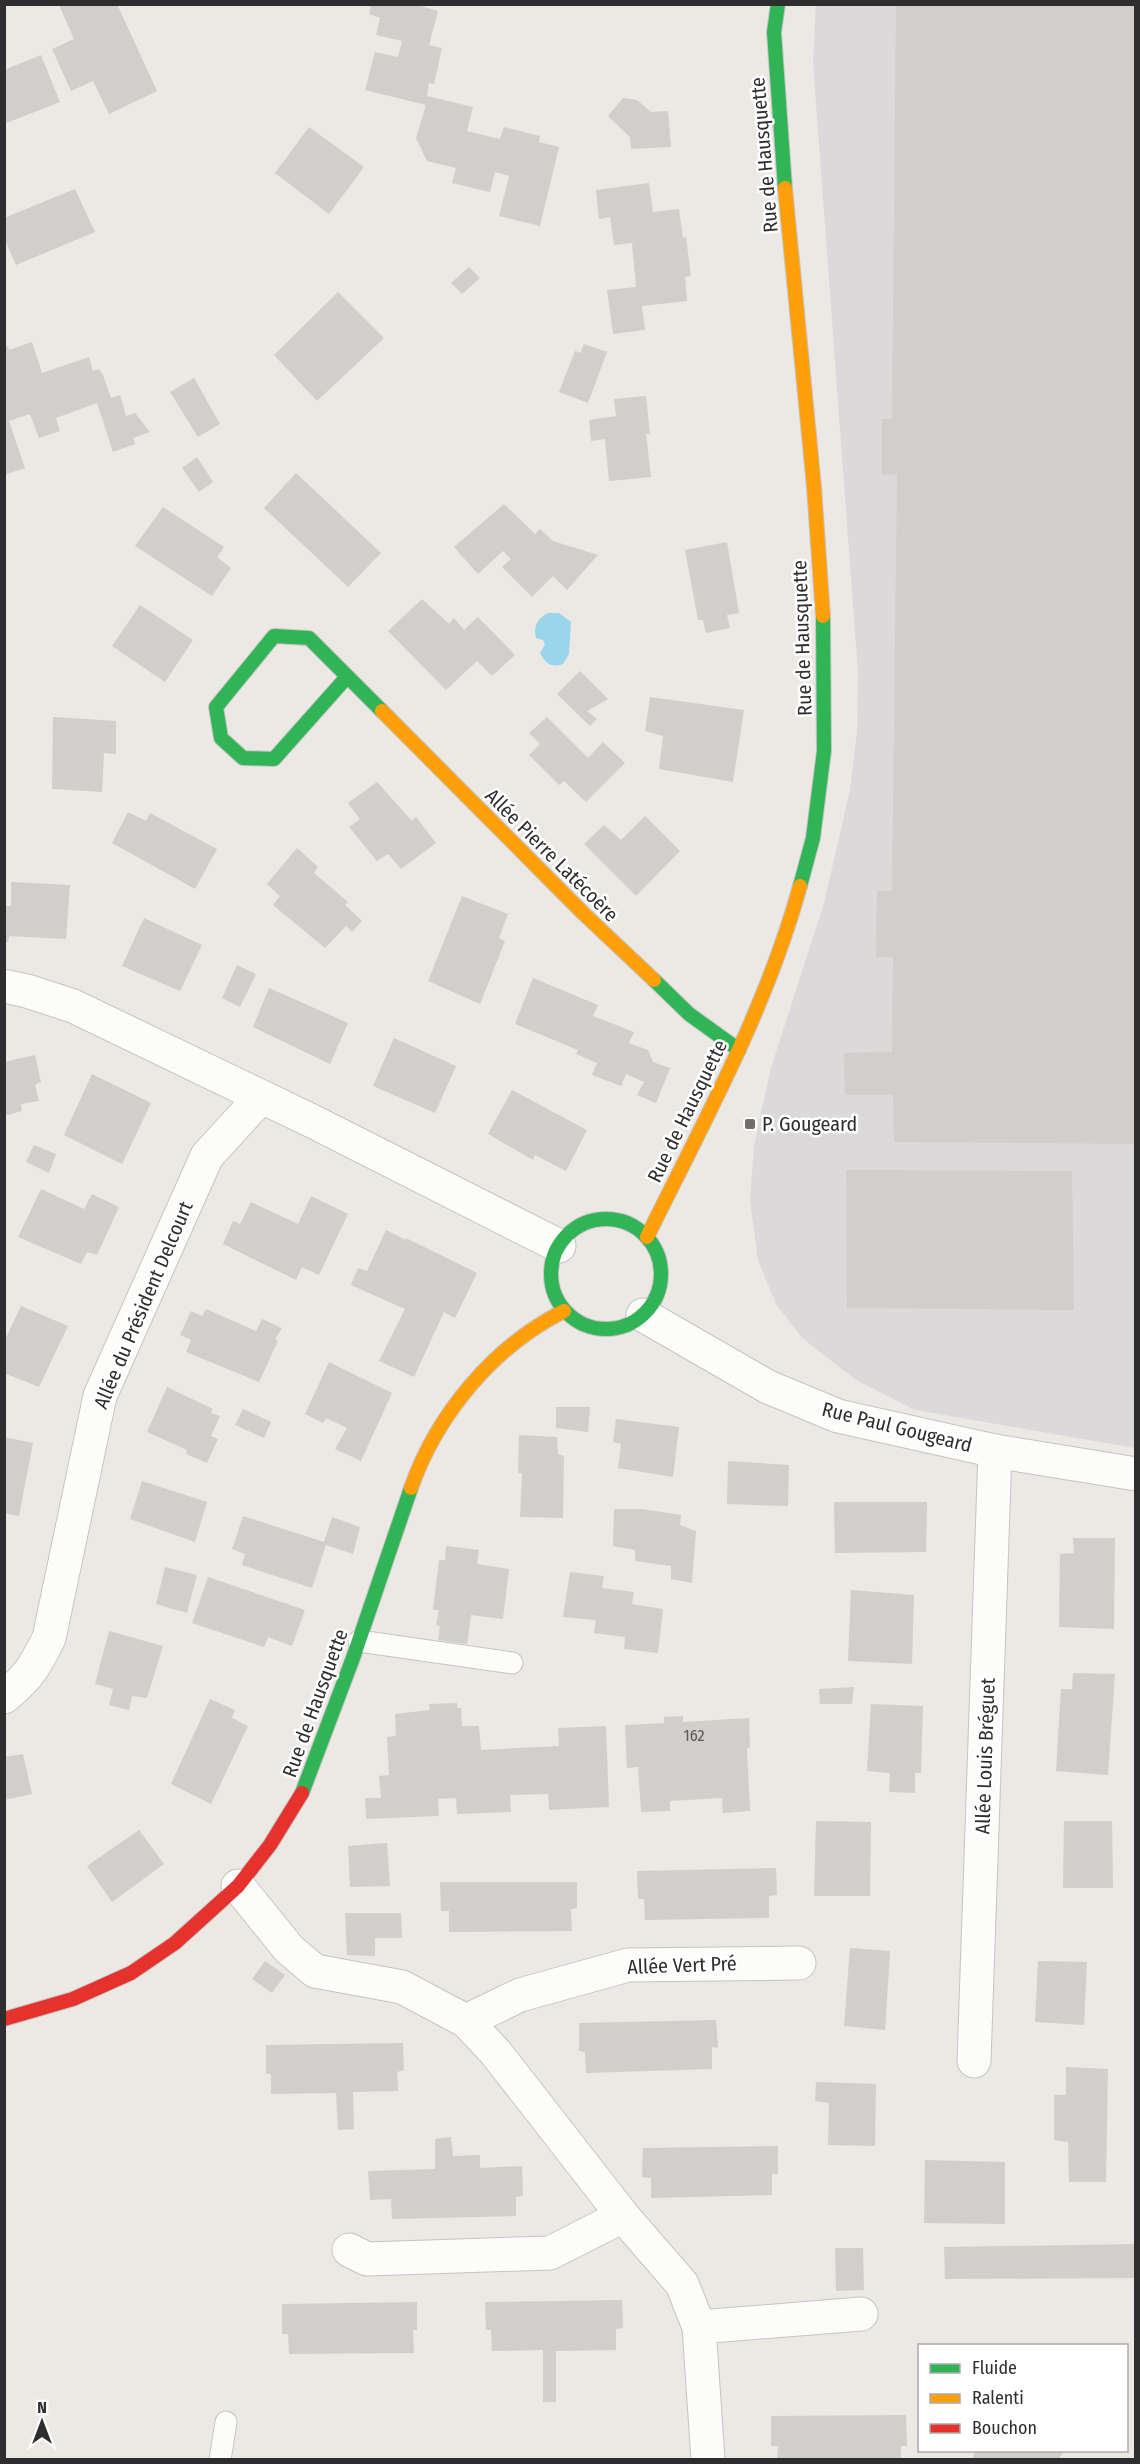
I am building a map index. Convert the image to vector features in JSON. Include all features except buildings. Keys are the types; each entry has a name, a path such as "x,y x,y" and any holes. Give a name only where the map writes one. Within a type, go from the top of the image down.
{"street":[{"name":"Rue de Hausquette","path":"647,1237 739,1050 786,936 813,838 824,751 824,632 814,487 779,128 774,32 778,4"},
{"name":"Allée Pierre Latécoère","path":"346,678 274,759 243,758 220,738 216,707 274,636 309,638 346,678 608,937 689,1014 739,1050"},
{"path":"4,987 27,991 73,1006 559,1246"},
{"name":"Allée du Président Delcourt","path":"4,1697 25,1681 36,1665 49,1638 100,1396 207,1156 261,1097"},
{"path":"601,1219 634,1226 647,1237 657,1252 661,1269 660,1285 654,1302 643,1315 628,1324 612,1329 594,1328 578,1322 564,1311 555,1296 550,1279 552,1262 559,1246 570,1233 584,1224 601,1219"},
{"name":"Rue de Hausquette","path":"4,2019 73,1999 131,1973 175,1943 238,1886 270,1845 306,1787 359,1641 412,1484 443,1420 493,1361 544,1321 564,1311"},
{"name":"Rue Paul Gougeard","path":"643,1315 768,1388 838,1416 995,1451 1136,1474"},
{"name":"Allée Louis Bréguet","path":"974,2061 995,1451"},
{"path":"238,1886 289,1949 315,1971 402,1987 466,2021 496,2052 623,2216 682,2284 699,2327 708,2460"},
{"name":"Allée Vert Pré","path":"466,2021 520,1995 627,1965 800,1963"},
{"path":"349,2250 367,2259 550,2253 623,2216"},
{"path":"699,2327 861,2314"}],"lane":[{"path":"359,1641 512,1663"},
{"path":"220,2460 226,2422"}],"shaded area":[{"path":"816,5 1135,5 1135,1448 915,1410 856,1380 802,1338 776,1304 758,1260 750,1201 754,1145 771,1068 824,903 850,790 857,731 858,673 813,63"}],"water":[{"path":"548,613 559,613 571,622 569,654 563,664 549,664 540,653 545,645 543,640 536,638 535,630 537,623"}],"traffic: fast":[{"path":"778,4 774,32 785,188"},
{"path":"800,886 813,838 824,751 823,616"},
{"path":"346,678 274,759 243,758 221,738 216,707 274,636 309,638 382,711"},
{"path":"654,980 689,1014 739,1050"},
{"path":"606,1219 627,1223 645,1235 657,1253 661,1274 657,1295 645,1313 627,1325 606,1329 585,1325 567,1313 555,1295 551,1274 555,1253 567,1235 585,1223 606,1219"},
{"path":"302,1793 353,1658 411,1488"}],"traffic: slow":[{"path":"785,188 814,487 823,616"},
{"path":"382,711 584,914 654,980"},
{"path":"647,1237 732,1065 770,977 800,886"},
{"path":"411,1488 436,1434 471,1385 514,1343 564,1311"}],"traffic: jam":[{"path":"4,2019 73,1999 131,1973 175,1943 238,1886 270,1845 302,1793"}],"place":[{"name":"P. Gougeard","path":"750,1124"}]}
